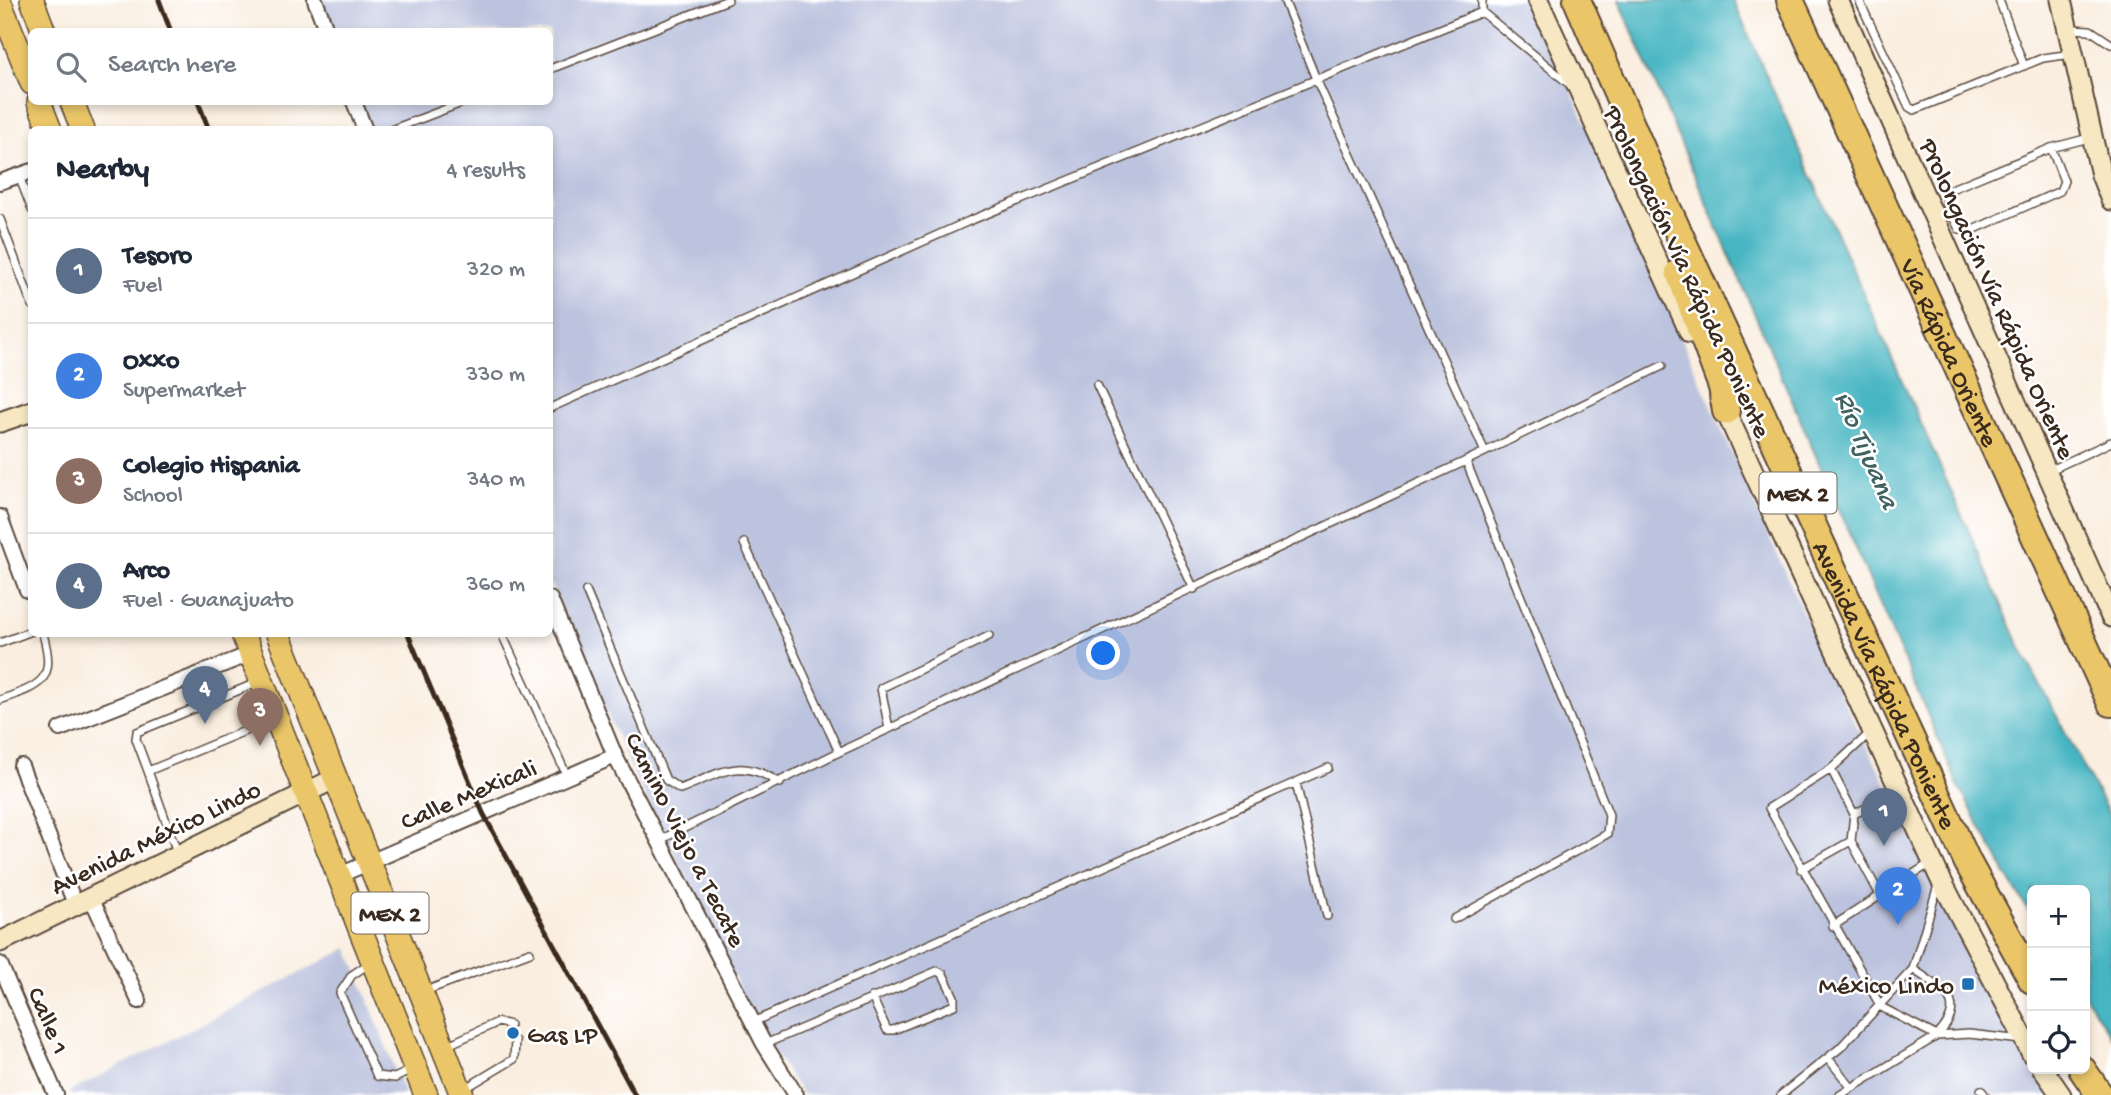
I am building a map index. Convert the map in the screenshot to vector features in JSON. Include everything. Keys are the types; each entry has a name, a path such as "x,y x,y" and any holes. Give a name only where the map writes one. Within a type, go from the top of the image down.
{"highway":[{"name":"Avenida Vía Rápida Poniente","path":"1577,0 1665,203 1968,863 2027,972"},
{"name":"Vía Rápida Oriente","path":"1792,4 2111,703"},
{"path":"1665,203 1662,226 1722,387 1726,411"},
{"path":"2085,1074 2100,1095"}],"main road":[{"path":"32,0 42,28"},
{"name":"Prolongación Vía Rápida Poniente","path":"1538,0 1576,89 1899,792 1936,870 2027,1045"},
{"name":"Prolongación Vía Rápida Oriente","path":"1838,0 2111,617"},
{"path":"2060,0 2101,174 2111,200"},
{"path":"0,4 28,73"},
{"path":"40,105 48,126"},
{"path":"73,105 81,126"},
{"path":"0,422 28,412"},
{"name":"MEX 2","path":"279,637 461,1093"},
{"name":"MEX 2","path":"246,644 426,1095"},
{"name":"Avenida México Lindo","path":"0,942 334,779"},
{"path":"2046,1074 2061,1095"}],"street":[{"path":"315,0 326,28"},
{"path":"355,105 363,126"},
{"path":"0,182 25,173"},
{"path":"0,517 27,590"},
{"name":"Camino Viejo a Tecate","path":"553,606 615,756 764,1044 796,1095"},
{"path":"61,729 246,644"},
{"name":"Calle Mexicali","path":"340,875 615,756"},
{"path":"21,766 83,900 139,1002"},
{"name":"Calle 1","path":"0,964 56,1095"}],"lane":[{"path":"553,68 728,0"},
{"path":"1284,0 1315,79 1485,452"},
{"path":"1482,0 1482,12"},
{"path":"1859,0 1909,107 1914,110 2043,58 2073,53"},
{"path":"1999,0 2024,66"},
{"path":"553,407 969,221 1482,12"},
{"path":"1482,12 1576,89"},
{"path":"2067,29 2090,30 2111,44"},
{"path":"401,126 456,105"},
{"path":"2051,148 2064,181 2060,191 1982,226 1968,231 1959,229 1946,203 1949,190 2051,148 2092,137"},
{"path":"0,219 28,294"},
{"path":"660,840 839,752 1194,589 1662,366"},
{"path":"1097,385 1194,589"},
{"path":"2047,472 2111,442"},
{"path":"1454,919 1607,834 1609,815 1466,461"},
{"path":"744,543 839,752"},
{"path":"586,591 666,780 680,789 739,767 759,769 780,783"},
{"path":"0,643 28,632"},
{"path":"889,729 881,688 989,636"},
{"path":"0,700 42,683 47,677 48,653 44,637"},
{"path":"503,637 568,777"},
{"path":"178,855 136,739 137,732 260,681"},
{"path":"148,771 275,719"},
{"path":"1871,732 1831,769 1769,808 1833,926 1881,1007 1937,1036 1969,1034 2027,1047"},
{"path":"753,1021 1328,768"},
{"path":"1831,769 1854,814 1851,841 1880,895"},
{"path":"1296,783 1327,916"},
{"path":"1854,814 1899,792"},
{"path":"1801,869 1851,841"},
{"path":"1833,926 1880,895 1936,870"},
{"path":"1781,1095 1828,1058 1881,1007 1913,969 1936,870"},
{"path":"421,993 530,952"},
{"path":"373,960 352,975 340,993 377,1076 395,1078 415,1068"},
{"path":"1840,1095 1937,1036 1951,1021 1953,1005 1947,994 1913,969"},
{"path":"764,1044 872,997 937,971 943,974 954,997 954,1005 887,1030 872,997"},
{"path":"443,1048 498,1022 510,1026"},
{"path":"461,1093 514,1059 515,1041"},
{"path":"1828,1058 1851,1087"}],"shaded area":[{"path":"320,0 1531,0 1832,678 2027,1059 2027,1074 2036,1074 2052,1095 803,1095 763,1036 625,755 553,589 553,126 364,126 357,105 553,105 553,28 330,28"},
{"path":"348,948 405,1095 70,1095 69,1092"}],"water":[{"name":"Río Tijuana","path":"1619,0 1733,0 2022,651 2111,818 2111,1036 2090,1004 2090,885 2027,885 2027,908 1958,785"}],"railway":[{"path":"159,0 170,28"},
{"path":"199,105 207,126"},
{"path":"409,637 483,813 635,1095"}],"place":[{"name":"Arco","path":"205,724"},
{"name":"Colegio Hispania","path":"260,746"},
{"name":"Tesoro","path":"1884,846"},
{"name":"Oxxo","path":"1898,925"},
{"name":"México Lindo","path":"1968,984"},
{"name":"Gas LP","path":"513,1033"}]}
